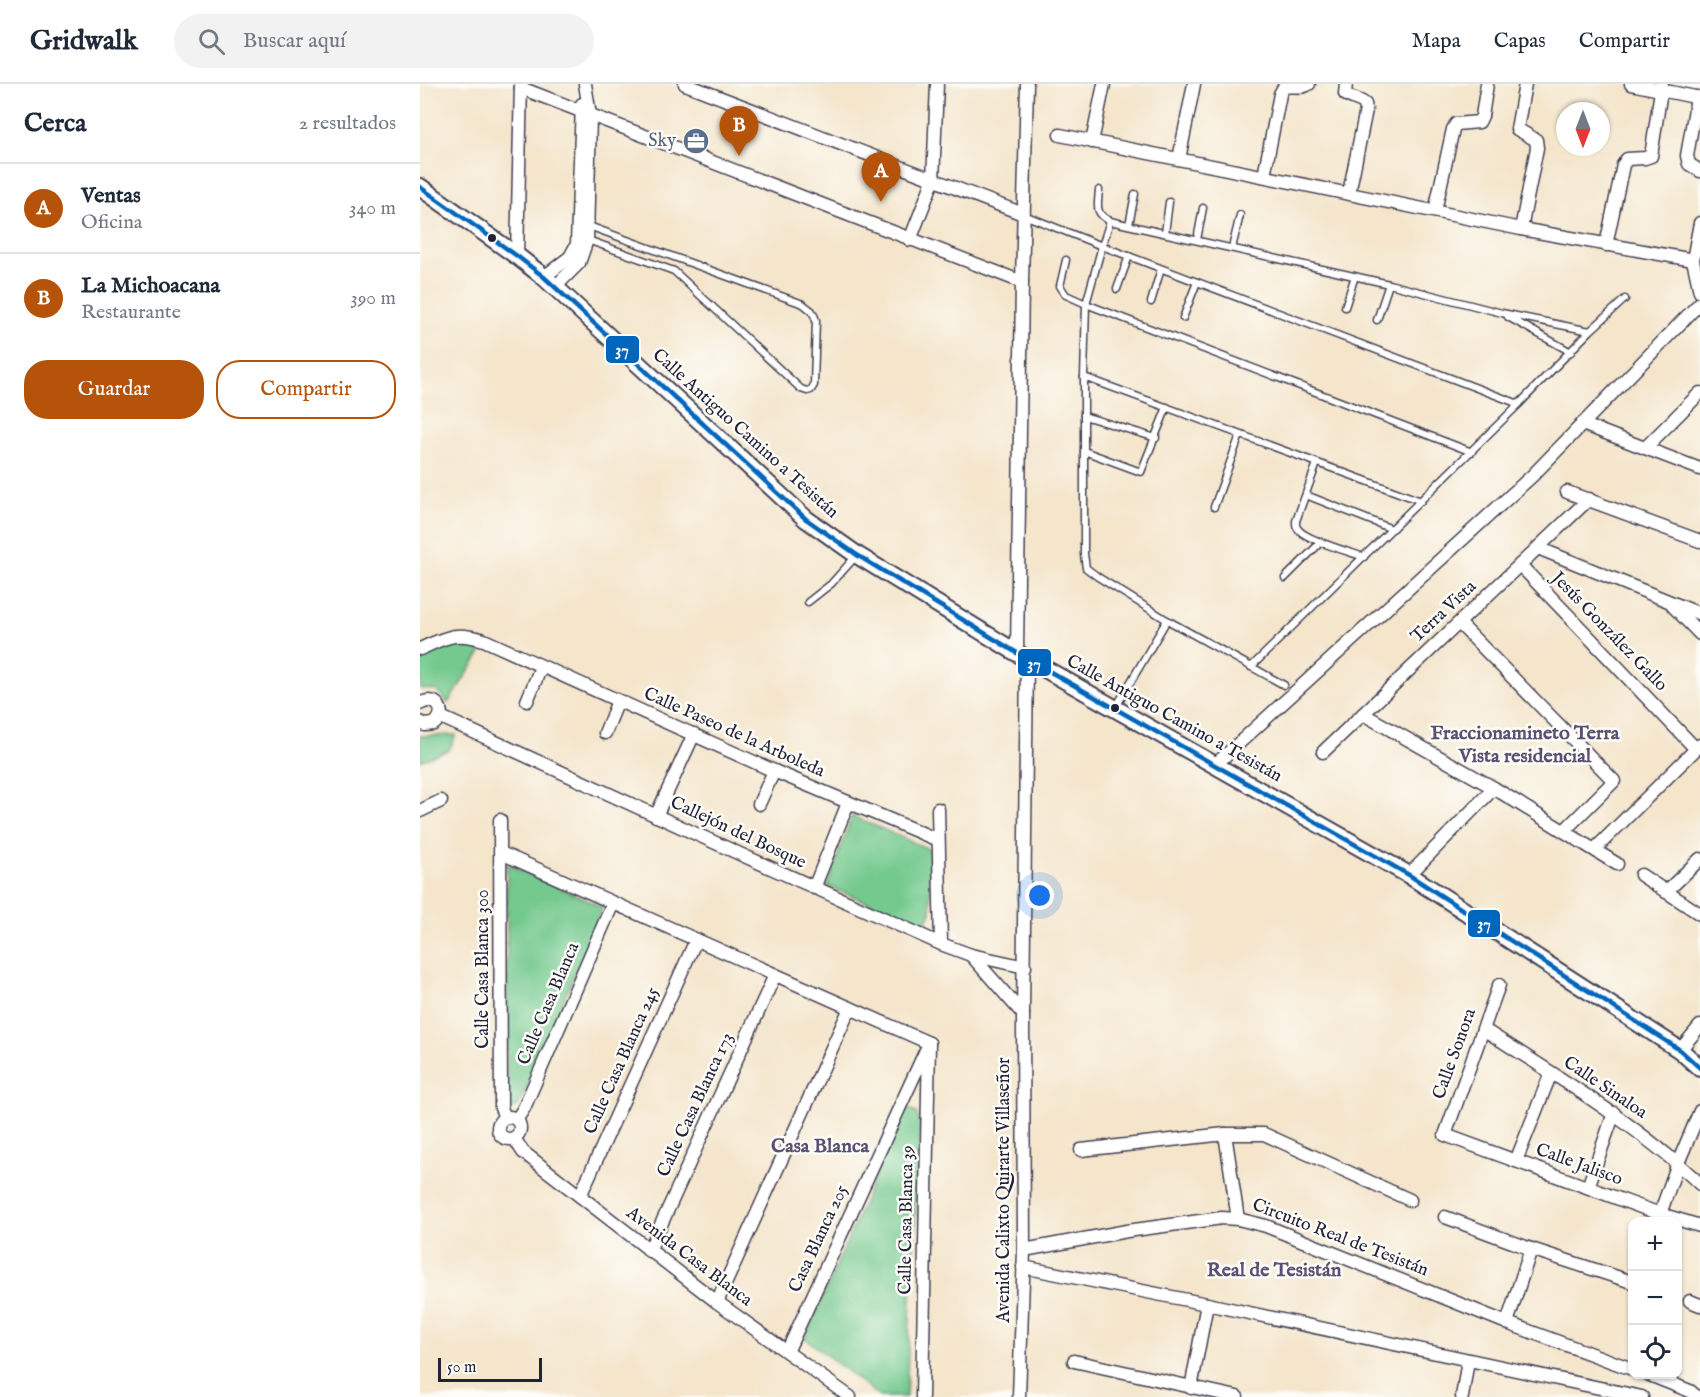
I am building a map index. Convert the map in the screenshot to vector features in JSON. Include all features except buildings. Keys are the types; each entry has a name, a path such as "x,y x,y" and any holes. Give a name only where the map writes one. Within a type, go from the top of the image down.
{"street":[{"path":"685,84 1023,214"},
{"path":"910,240 933,181 937,84"},
{"name":"Avenida Calixto Quirarte Villaseñor","path":"1019,1397 1024,1250 1022,282 1026,84"},
{"path":"1092,142 1104,84"},
{"path":"1179,159 1194,84"},
{"path":"1264,176 1280,94 1284,87 1302,87 1309,84"},
{"path":"1346,84 1345,94 1350,98 1359,99 1365,104 1366,110 1349,193"},
{"path":"1435,210 1453,129 1456,124 1462,122 1473,124 1479,122 1487,84"},
{"path":"1521,229 1537,148 1536,140 1517,129 1525,84"},
{"path":"1631,84 1662,87 1698,98 1688,156 1689,164 1700,171"},
{"path":"518,255 520,86 1022,282"},
{"path":"550,282 579,263 584,225 585,86"},
{"path":"1606,245 1623,165 1627,159 1651,156 1662,87"},
{"path":"1060,135 1521,229 1693,260"},
{"name":"Calle Antiguo Camino a Tesistán","path":"420,187 518,255 806,519 857,555 1022,656 1409,874 1680,1050 1700,1068"},
{"path":"1700,223 1693,260 1700,292"},
{"path":"1216,764 1532,476 1700,303"},
{"path":"1645,448 1699,397"},
{"path":"1582,424 1700,469"},
{"path":"1567,492 1700,541"},
{"name":"Terra Vista","path":"1323,752 1589,500"},
{"path":"1538,548 1700,614"},
{"name":"Jesús González Gallo","path":"1520,565 1698,747"},
{"path":"1670,603 1700,634"},
{"path":"1460,622 1614,781 1564,831"},
{"name":"Calle Paseo de la Arboleda","path":"420,650 450,636 467,635 774,771 938,840"},
{"path":"527,701 541,667"},
{"name":"Callejón del Bosque","path":"420,704 428,700 437,703 441,717 941,944 971,955 1025,967"},
{"path":"605,733 618,702"},
{"path":"1363,714 1494,788 1617,864"},
{"path":"420,722 430,726 441,717"},
{"path":"656,816 694,734"},
{"path":"1595,849 1698,747"},
{"path":"759,804 774,771"},
{"path":"1409,874 1494,788"},
{"path":"420,811 441,801"},
{"path":"814,888 848,803"},
{"path":"938,809 941,944"},
{"name":"Calle Casa Blanca 300","path":"500,820 501,1108 511,1118"},
{"path":"501,853 929,1043"},
{"path":"1666,892 1700,859"},
{"path":"1641,875 1700,914"},
{"name":"Calle Casa Blanca","path":"511,1118 524,1108 613,903"},
{"name":"Calle Casa Blanca 245","path":"580,1196 696,940"},
{"path":"971,955 1023,1014"},
{"name":"Calle Casa Blanca 173","path":"649,1251 775,975"},
{"name":"Calle Sonora","path":"1445,1135 1498,985"},
{"path":"717,1302 850,1008"},
{"path":"1680,1050 1700,1026"},
{"name":"Calle Sinaloa","path":"1483,1029 1614,1113 1700,1184"},
{"name":"Casa Blanca 205","path":"787,1352 929,1043"},
{"name":"Calle Casa Blanca 39","path":"922,1397 929,1043"},
{"path":"1516,1161 1551,1073"},
{"path":"1660,1214 1677,1163 1700,1111"},
{"path":"1588,1187 1614,1113"},
{"path":"511,1118 521,1127 518,1136 505,1138 499,1132 499,1124 511,1118"},
{"path":"1226,1134 1238,1219"},
{"path":"1081,1150 1226,1134 1264,1134 1410,1200"},
{"name":"Calle Jalisco","path":"1445,1135 1660,1214 1700,1226"},
{"name":"Avenida Casa Blanca","path":"514,1138 523,1152 649,1251 850,1397"},
{"path":"1445,1217 1531,1249 1628,1281"},
{"name":"Circuito Real de Tesistán","path":"1024,1250 1127,1231 1222,1218 1238,1219 1266,1226 1507,1323 1628,1368"},
{"path":"1507,1323 1531,1249"},
{"path":"1023,1267 1642,1397"},
{"path":"1191,1388 1207,1304"},
{"path":"1462,1397 1468,1360"},
{"path":"1074,1361 1237,1397"},
{"path":"1660,1379 1690,1390 1697,1397"}],"lane":[{"path":"1100,190 1098,211 1102,217 1110,221 1355,276 1502,313 1590,331"},
{"path":"1129,225 1135,194"},
{"path":"1165,233 1169,202"},
{"path":"1197,240 1203,208"},
{"path":"1023,214 1161,269 1520,405"},
{"path":"1232,248 1240,215"},
{"path":"1110,221 1086,304 1084,377 1084,554 1086,568 1167,620 1284,685"},
{"path":"583,238 674,271 801,389 812,390 816,320 812,311 803,304 584,225"},
{"path":"1117,289 1129,256"},
{"path":"674,271 678,258"},
{"path":"1066,260 1060,286 1066,295 1472,452"},
{"path":"1151,302 1161,269"},
{"path":"1345,307 1355,276"},
{"path":"1183,318 1197,282"},
{"path":"1377,320 1389,284"},
{"path":"1251,667 1520,405 1590,331 1625,299"},
{"path":"1502,313 1571,352"},
{"path":"1084,377 1421,501"},
{"path":"1084,451 1141,472 1167,407"},
{"path":"1084,416 1156,438"},
{"path":"1215,507 1240,435"},
{"path":"1317,463 1296,521 1296,527 1300,532 1321,542 1364,557"},
{"path":"1306,495 1392,529"},
{"path":"1285,578 1321,542"},
{"path":"808,602 831,584 857,555"},
{"path":"1116,708 1167,620"}],"green space":[{"path":"457,639 482,651 448,703 436,690 420,689 420,657"},
{"path":"456,735 449,750 420,761 420,736"},
{"path":"852,816 929,849 931,913 924,925 827,886"},
{"path":"507,864 603,907 519,1105 510,1110 507,1103"},
{"path":"905,1107 916,1112 920,1123 906,1397 880,1397 805,1338"}],"transit line":[{"name":"37","path":"420,187 544,277 806,519 857,555 1017,653 1409,875 1680,1050 1700,1068"}],"place":[{"name":"Sky","path":"696,141"},
{"name":"La Michoacana","path":"739,156"},
{"name":"Ventas","path":"881,202"}],"district":[{"name":"Fraccionamineto Terra Vista residencial","path":"1525,744"},
{"name":"Casa Blanca","path":"820,1146"},
{"name":"Real de Tesistán","path":"1274,1270"}]}
